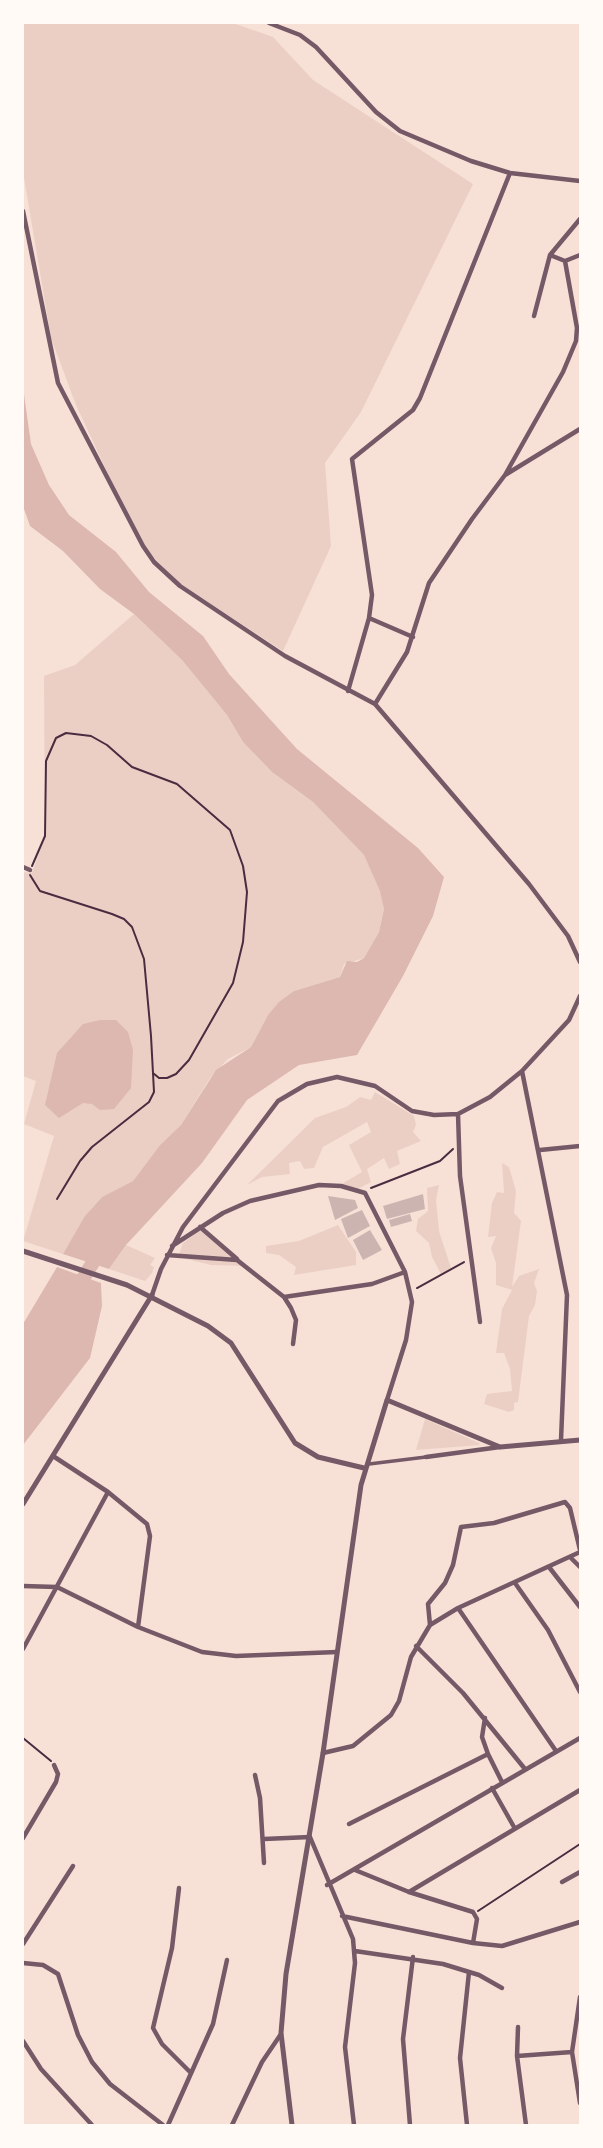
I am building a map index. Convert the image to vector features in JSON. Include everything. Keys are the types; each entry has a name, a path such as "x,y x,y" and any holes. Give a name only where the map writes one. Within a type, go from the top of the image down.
{"street":[{"path":"269,23 300,35 316,47 369,106 400,131 471,161 510,173 580,181"},
{"path":"348,691 369,618 371,585 352,459 412,410 510,173"},
{"path":"23,211 58,383 143,546 180,586 285,656 375,704 529,884 557,920 580,962"},
{"path":"534,316 550,255 580,219"},
{"path":"550,255 565,261 580,255"},
{"path":"375,704 413,637 429,583 457,538 505,475 563,372 576,341 577,328 565,261"},
{"path":"505,475 580,429"},
{"path":"369,618 413,637"},
{"path":"23,867 30,870"},
{"path":"23,1504 152,1295 167,1255 190,1216 221,1180 278,1101 307,1084 323,1079 351,1078 375,1086 412,1111 434,1115 458,1114 490,1097 522,1071 569,1020 580,996"},
{"path":"522,1071 565,1278 567,1314 561,1440"},
{"path":"458,1114 457,1145 480,1322"},
{"path":"540,1150 580,1146"},
{"path":"171,1247 236,1206 300,1188 341,1185 365,1193 405,1272 410,1292 412,1311 408,1331 365,1466 310,1837 286,1974 281,2033 292,2125"},
{"path":"200,1227 284,1297 296,1320 293,1344"},
{"path":"23,1251 112,1279 152,1295 208,1326 231,1343 295,1443 318,1457 365,1466 500,1447 580,1440"},
{"path":"167,1255 237,1260"},
{"path":"284,1297 372,1284 405,1272"},
{"path":"387,1400 500,1447"},
{"path":"53,1456 108,1492 143,1519 150,1530 138,1627"},
{"path":"23,1649 108,1492"},
{"path":"323,1753 353,1746 391,1716 399,1701 405,1672 416,1646 430,1625 458,1608 580,1551 569,1505 561,1502 494,1523 461,1527 453,1565 445,1583 431,1601 428,1612 430,1625"},
{"path":"570,1557 580,1567"},
{"path":"549,1567 580,1607"},
{"path":"515,1583 548,1630 580,1692"},
{"path":"23,1586 57,1587 138,1627 187,1647 219,1655 337,1652"},
{"path":"458,1608 556,1751"},
{"path":"416,1646 485,1718 525,1769"},
{"path":"485,1718 482,1737 502,1782"},
{"path":"327,1885 580,1738"},
{"path":"349,1824 488,1754"},
{"path":"23,1838 56,1782 58,1774 54,1765"},
{"path":"256,1775 264,1839 264,1863"},
{"path":"492,1788 514,1827"},
{"path":"409,1892 580,1790"},
{"path":"264,1839 310,1837"},
{"path":"310,1837 355,1951 345,2046 354,2125"},
{"path":"23,1944 74,1866"},
{"path":"354,1870 409,1892 475,1913 473,1943"},
{"path":"562,1882 580,1872"},
{"path":"179,1888 170,1956 153,2028 162,2044 191,2073"},
{"path":"341,1916 473,1943 512,1944 580,1922"},
{"path":"355,1951 413,1957 468,1972 502,1989"},
{"path":"410,2125 403,2039 413,1957"},
{"path":"23,1963 43,1965 58,1975 78,2035 92,2062 110,2084 165,2125 217,2012 227,1960"},
{"path":"467,2125 460,2058 468,1972"},
{"path":"580,1997 572,2052 580,2103"},
{"path":"518,2027 517,2056 526,2125"},
{"path":"232,2125 262,2062 281,2033"},
{"path":"23,2041 41,2070 92,2125"},
{"path":"517,2056 572,2052"}],"path":[{"path":"57,1199 80,1161 92,1147 149,1102 154,1092 144,959 132,928 124,919 112,914 40,891 33,882 30,870 45,836 46,761 56,738 66,733 91,736 107,745 132,767 177,784 229,828 243,864 247,892 241,953 233,983 189,1060 172,1077 159,1078 153,1073"},
{"path":"365,1193 376,1184 440,1161 457,1145"},
{"path":"410,1292 473,1256"},
{"path":"23,1738 54,1765"},
{"path":"475,1913 580,1844"}],"shaded area":[{"path":"23,23 233,23 273,37 313,80 473,184 361,412 325,463 331,546 283,651 176,581 140,543 76,405 51,338 23,172"},
{"path":"23,387 31,444 49,485 69,515 116,552 149,592 203,636 229,674 297,749 418,848 444,877 433,916 403,976 357,1055 299,1065 247,1100 202,1163 126,1245 109,1269 63,1254 85,1216 102,1197 133,1181 160,1145 181,1125 216,1070 251,1047 268,1015 279,1002 294,991 340,977 347,961 357,962 364,958 379,932 384,909 380,891 364,855 313,802 272,772 243,742 227,715 182,660 134,614 100,589 63,551 30,526 23,506"},
{"path":"134,614 182,660 227,715 243,742 272,772 313,802 364,855 381,891 384,909 379,932 364,958 344,964 340,977 294,991 268,1015 251,1047 228,1059 210,1078 181,1125 160,1145 133,1181 102,1197 91,1209 63,1254 23,1241 54,1136 24,1124 36,1081 23,1076 23,872 32,873 45,836 44,676 75,665"},
{"path":"116,1020 128,1032 133,1050 131,1088 114,1109 100,1110 92,1104 83,1103 59,1118 45,1105 57,1053 83,1024"},
{"path":"375,1092 414,1116 416,1125 413,1132 421,1141 397,1151 400,1164 389,1169 384,1158 367,1169 371,1182 354,1191 340,1185 362,1172 349,1145 371,1132 367,1122 323,1147 314,1168 304,1169 300,1161 289,1163 290,1174 262,1177 247,1185 315,1118 346,1107 360,1097 371,1100"},
{"path":"502,1163 509,1167 516,1191 514,1213 521,1221 512,1287 519,1276 539,1269 534,1283 537,1291 535,1305 529,1316 518,1402 514,1403 514,1410 509,1412 484,1404 487,1394 512,1391 510,1369 504,1353 496,1353 502,1309 512,1290 496,1285 496,1263 491,1248 496,1236 488,1237 492,1203 497,1192 504,1193"},
{"path":"439,1185 436,1200 439,1231 451,1268 441,1274 432,1257 429,1243 416,1231 418,1219 428,1211 427,1188"},
{"path":"338,1225 356,1252 356,1265 294,1275 296,1267 279,1255 266,1253 266,1246 299,1241"},
{"path":"201,1229 248,1266 211,1265 178,1257 183,1243"},
{"path":"126,1245 155,1258 150,1265 154,1267 152,1273 145,1281 109,1269"},
{"path":"57,1267 101,1283 102,1306 90,1358 23,1445 23,1324"},
{"path":"425,1419 479,1443 480,1445 416,1450"}],"building":[{"path":"423,1194 425,1209 387,1219 383,1206"},
{"path":"328,1196 355,1200 358,1208 335,1220"},
{"path":"362,1210 370,1226 348,1238 341,1219"},
{"path":"410,1214 412,1221 391,1227 389,1220"},
{"path":"370,1230 382,1250 363,1260 353,1240"}],"waterway":[{"path":"74,1293 102,1248"}]}
